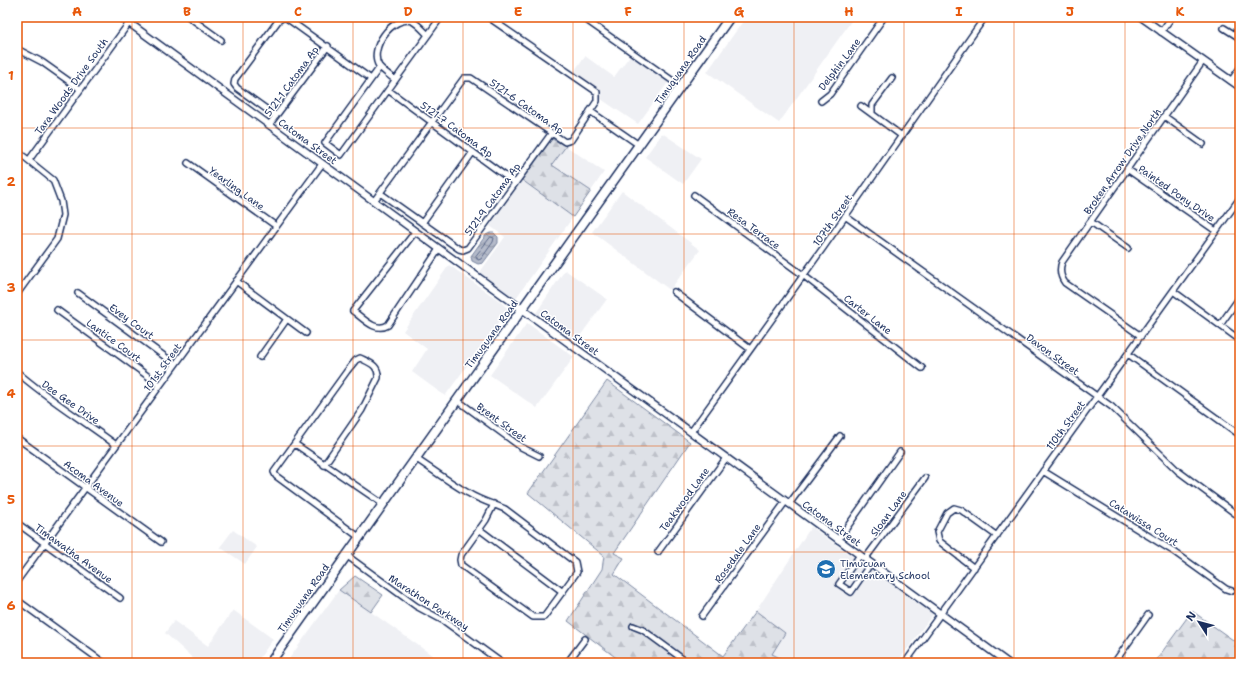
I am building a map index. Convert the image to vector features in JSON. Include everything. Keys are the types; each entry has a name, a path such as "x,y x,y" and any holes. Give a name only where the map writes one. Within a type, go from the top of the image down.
{"main road":[{"name":"Timuquana Road","path":"270,663 730,17"}],"street":[{"name":"Catoma Street","path":"121,17 1008,663"},
{"path":"189,17 220,40"},
{"path":"276,116 237,88 234,84 235,79 278,21 285,17 328,46 371,79"},
{"path":"380,67 325,143 341,154 441,17"},
{"name":"5121-6 Catoma Ap","path":"374,201 461,80 467,77 562,142 568,142 598,101 597,92 488,17"},
{"path":"582,17 680,86"},
{"name":"Delphin Lane","path":"821,101 830,94 884,17"},
{"name":"107th Street","path":"690,432 902,136 985,17"},
{"path":"1141,17 1240,87"},
{"path":"1161,32 1172,17"},
{"path":"395,80 388,72 380,67 377,51 384,35 400,22 414,19 419,27 428,35"},
{"name":"Tara Woods Drive South","path":"29,160 129,23"},
{"path":"1224,28 1240,38"},
{"name":"5121-1 Catoma Ap","path":"269,126 328,46"},
{"path":"17,49 42,62 80,89"},
{"name":"Broken Arrow Drive North","path":"1141,336 1068,286 1060,273 1062,262 1203,61"},
{"path":"1231,81 1240,68"},
{"path":"872,114 872,105 892,78"},
{"name":"5121-7 Catoma Ap","path":"388,90 515,183"},
{"path":"861,106 902,136"},
{"path":"590,111 639,145"},
{"path":"1164,116 1203,144"},
{"name":"5121-9 Catoma Ap","path":"380,193 458,249 463,250 468,248 552,134"},
{"path":"17,152 29,160 55,183 61,201 63,215 57,238 17,294"},
{"path":"422,222 473,152"},
{"name":"Yearling Lane","path":"188,163 276,226"},
{"name":"101st Street","path":"17,581 322,164"},
{"name":"Painted Pony Drive","path":"1127,169 1216,231"},
{"name":"Resa Terrace","path":"694,195 803,275"},
{"name":"110th Street","path":"905,663 1240,198"},
{"name":"Davon Street","path":"845,216 1117,412 1178,471 1240,518"},
{"path":"1091,222 1128,248"},
{"path":"415,232 353,310 376,328 384,328 388,326 439,249"},
{"name":"Carter Lane","path":"803,275 922,368"},
{"path":"236,281 306,332"},
{"path":"1173,291 1240,340"},
{"path":"674,292 750,349"},
{"name":"Evey Court","path":"78,293 175,364"},
{"path":"1220,325 1240,297"},
{"name":"Lantice Court","path":"57,310 160,385"},
{"path":"260,357 287,319"},
{"path":"1128,354 1240,435"},
{"path":"324,465 362,410 378,378 378,370 372,364 360,358 356,360 274,472 275,475 359,537"},
{"name":"Dee Gee Drive","path":"17,372 51,400 79,417 116,445"},
{"name":"Brent Street","path":"457,400 521,447 539,456"},
{"name":"Rosedale Lane","path":"702,616 787,502 840,436"},
{"name":"Acoma Avenue","path":"17,438 161,542"},
{"path":"294,444 383,504"},
{"path":"838,540 900,452"},
{"path":"415,458 469,494 494,504 505,509 575,562 577,572 544,617 536,618 461,565 461,556 494,504"},
{"name":"Teakwood Lane","path":"658,552 726,458"},
{"name":"Catawissa Court","path":"1043,471 1174,551 1226,589 1232,590"},
{"name":"Sloan Lane","path":"871,564 851,592 839,584 925,478"},
{"path":"974,568 939,541 937,536 940,524 947,513 954,508 960,510 997,536"},
{"name":"Timawatha Avenue","path":"17,523 120,598"},
{"path":"479,529 563,592"},
{"name":"Marathon Parkway","path":"346,555 416,606 444,620 502,663"},
{"path":"17,600 104,663"},
{"path":"1114,663 1148,615"},
{"path":"632,626 643,630 688,663"},
{"path":"567,663 585,638"}],"shaded area":[{"path":"746,17 854,17 779,123 707,72"},
{"path":"631,54 669,81 638,124 601,99 601,93 573,73 585,56 614,77"},
{"path":"662,133 701,159 683,184 645,157"},
{"path":"566,146 604,172 591,191 552,165"},
{"path":"522,180 573,217 516,298 512,297 478,275 505,237 490,226"},
{"path":"622,191 700,250 670,290 592,232"},
{"path":"449,265 501,302 508,309 445,396 412,372 427,349 403,331"},
{"path":"565,270 607,299 575,343 536,313"},
{"path":"527,323 574,357 537,408 490,375"},
{"name":"Timucuan Elementary School","path":"811,527 933,614 897,663 790,663 772,654 785,633 756,611"},
{"path":"233,530 257,547 245,564 220,547"},
{"path":"339,590 371,612 443,663 286,663"},
{"path":"233,610 273,639 256,663 198,663 165,633 174,621 208,646"}],"green space":[{"path":"552,139 566,146 552,165 591,191 573,217 522,180"},
{"path":"607,381 690,442 614,553 624,558 614,574 723,656 756,611 785,633 772,654 790,663 623,663 568,621 602,569 604,556 528,493"},
{"path":"355,576 383,595 371,612 339,590"},
{"path":"1192,611 1240,645 1240,663 1154,663"}],"water":[{"path":"494,233 498,237 498,243 483,263 478,264 472,261 471,256 486,235"}],"place":[{"name":"Timucuan Elementary School","path":"826,569"}]}
